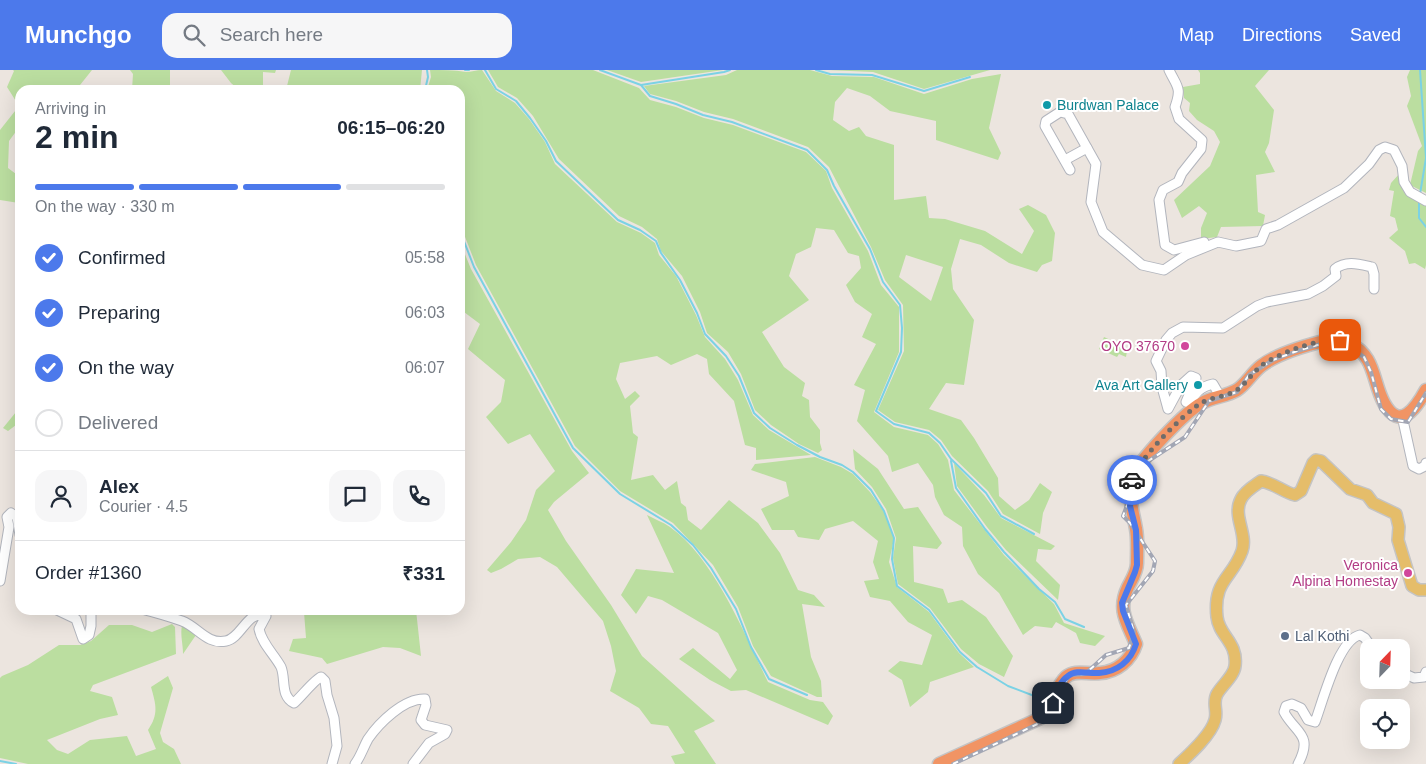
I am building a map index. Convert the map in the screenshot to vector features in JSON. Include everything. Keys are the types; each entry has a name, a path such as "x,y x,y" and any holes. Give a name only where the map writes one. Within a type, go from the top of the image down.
{"highway":[{"path":"939,764 1043,717 1049,711 1061,684 1072,673 1100,673 1116,669 1133,654 1136,644 1123,611 1122,603 1137,565 1136,530 1130,506 1133,476 1142,462 1182,417 1201,403 1238,389 1267,362 1296,349 1330,339 1340,340 1356,347 1365,355 1374,374 1383,402 1394,414 1402,416 1410,414 1417,407 1426,390"}],"main road":[{"path":"1179,764 1211,728 1216,719 1214,702 1216,696 1235,668 1233,646 1217,619 1216,605 1218,592 1224,579 1242,550 1243,540 1237,510 1242,498 1251,488 1261,481 1271,483 1295,495 1301,491 1313,462 1316,460 1321,461 1350,489 1367,495 1373,503 1396,514 1399,527 1398,540 1412,586 1419,590 1426,590"}],"street":[{"path":"1169,70 1179,86 1175,107 1179,119 1202,140 1200,149 1182,173 1178,182 1163,190 1159,200 1165,246 1174,250 1216,240 1261,241"},
{"path":"1070,170 1045,126 1046,120 1060,112 1068,114 1096,164 1092,202 1103,232 1142,265 1164,270 1186,255 1218,242 1236,246 1261,241"},
{"path":"1261,241 1266,229 1278,225 1344,188 1379,150 1386,147 1394,150 1402,166 1404,182 1410,192 1426,201"},
{"path":"1065,160 1087,148"},
{"path":"1220,396 1213,384 1204,386 1196,392 1189,403 1186,402 1196,378 1191,376 1181,385 1168,409 1162,386 1161,371 1156,361 1166,340 1172,333 1183,327 1223,328 1257,306 1267,302 1308,294 1336,276 1335,269 1339,265 1353,263 1372,267 1374,289"},
{"path":"1402,416 1413,466 1419,469 1425,466 1426,463"},
{"path":"0,581 9,528 7,517 11,513 15,516"},
{"path":"68,615 76,619 83,639 88,635 91,626 91,615"},
{"path":"161,615 184,622 215,642 235,638 252,617 266,616 259,629 261,637 281,669 288,700 294,703 305,694 317,678 321,677 325,681 326,695 334,718 337,746 332,764"},
{"path":"1298,764 1304,746 1302,734 1284,712 1286,706 1292,704 1300,708 1308,720 1315,722 1341,652 1356,636 1360,635 1366,639"},
{"path":"1410,676 1414,678 1424,677 1426,672"},
{"path":"355,764 362,755 367,741 394,710 419,699 425,700 426,705 421,720 425,725 447,730 445,734 429,743 413,764"}],"green space":[{"path":"92,70 80,85 15,85 15,100 7,87 14,71"},
{"path":"130,70 170,70 170,85 132,85 133,74"},
{"path":"221,70 276,70 275,73 263,72 263,85 233,85"},
{"path":"291,70 422,70 420,85 287,85"},
{"path":"430,70 466,72 482,70 496,91 515,103 529,119 545,142 555,164 617,222 641,233 655,243 659,255 676,276 705,337 725,359 738,380 753,415 769,430 811,455 756,460 756,448 745,445 734,401 709,374 707,359 697,354 671,365 657,356 620,363 616,379 625,399 635,391 640,396 630,406 633,433 638,437 631,480 653,475 665,490 677,481 681,503 686,507 688,520 701,530 729,500 758,523 780,553 798,590 814,595 825,607 802,604 811,657 821,681 822,697 817,697 771,676 753,646 738,607 713,565 673,523 620,491 575,446 476,265 465,237 465,85 429,85 431,77"},
{"path":"488,70 593,70 639,88 650,100 676,107 704,118 733,125 806,152 826,171 832,188 868,251 881,285 899,307 899,352 874,412 894,427 928,435 938,444 948,460 954,490 1004,555 1054,604 1064,623 1105,636 1095,646 1080,643 1076,633 1056,622 1052,628 1035,626 1023,635 999,593 978,574 963,546 962,527 944,515 935,497 933,485 918,463 892,472 888,456 857,421 865,390 854,385 876,344 862,337 872,314 855,302 846,285 861,268 859,256 848,253 834,230 816,228 811,247 796,254 789,276 809,300 762,332 784,367 805,383 802,396 809,400 810,417 820,430 822,450 818,453 799,444 771,425 755,410 741,374 728,352 707,333 700,312 682,276 661,251 657,239 642,227 619,216 559,159 533,116 517,98 498,87"},
{"path":"607,70 723,70 641,82"},
{"path":"737,70 810,70 832,76 874,77 924,94 972,79 1001,74 989,128 1001,153 998,160 936,140 936,121 890,111 870,96 847,88 835,102 833,120 849,131 859,127 866,136 894,145 894,200 926,196 929,218 945,219 985,231 1022,254 1034,231 1019,209 1028,205 1046,215 1055,233 1052,261 1042,265 1037,272 1009,263 981,245 960,239 951,269 953,289 974,320 964,385 946,383 929,409 961,420 998,478 999,496 1015,510 1029,500 1040,483 1052,492 1043,513 1040,534 1003,514 988,491 952,456 941,440 929,430 895,422 878,410 904,351 903,305 885,280 871,247 829,167 808,147 733,119 704,112 676,101 650,94 644,86 726,75","holes":["906,255 943,267 931,301 899,277"]},
{"path":"827,70 990,70 924,89 873,72"},
{"path":"1198,70 1269,70 1255,86 1274,110 1269,143 1265,152 1275,172 1256,175 1258,212 1265,215 1263,226 1221,227 1217,237 1201,239 1201,228 1207,213 1199,206 1182,218 1174,200 1210,166 1220,142 1214,131 1197,120 1189,111 1190,103 1184,98 1183,87 1200,84 1200,73"},
{"path":"1410,70 1426,70 1426,193 1410,185 1418,151 1422,146 1407,106 1411,96 1407,77"},
{"path":"15,111 15,133 9,141 8,168 15,173 15,202 0,200 0,130"},
{"path":"1400,173 1402,183 1426,203 1425,269 1415,263 1409,264 1405,251 1389,238 1398,230 1395,218 1390,216 1394,191 1389,190 1391,183"},
{"path":"465,254 471,269 572,451 589,473 554,502 548,510 566,541 611,605 642,656 715,721 694,731 716,764 675,764 671,756 685,753 668,726 651,724 639,708 610,691 616,671 603,621 557,567 540,557 518,559 491,573 487,570 511,542 526,520 536,490 555,471 530,434 508,444 486,417 501,402 505,380 468,349 480,324 465,313"},
{"path":"1104,337 1121,345 1127,351 1126,357 1119,354 1117,357 1099,349"},
{"path":"15,413 15,426 8,431 3,428"},
{"path":"853,449 878,469 904,509 918,507 942,543 937,549 913,546 914,582 943,589 948,603 962,600 986,617 1013,656 1004,677 979,664 961,649 930,608 898,584 893,558 896,538 886,509 872,487 855,469"},
{"path":"815,457 853,474 870,492 885,513 894,539 889,562 897,587 929,612 959,653 974,667 930,682 928,692 910,707 902,680 888,671 900,661 922,665 932,635 908,622 890,601 870,597 864,581 879,579 873,562 878,541 853,521 825,529 819,540 798,537 794,530 772,530 761,509 789,496 786,482 751,470 755,464"},
{"path":"954,463 984,495 1001,518 1055,546 1051,550 1038,549 1036,561 1060,585 1058,600 1006,550 987,527 957,486"},
{"path":"647,515 670,527 701,558 727,598 768,682 810,700 823,702 833,716 828,725 746,690 731,691 710,680 679,659 693,648 730,679 737,670 718,633 662,600 648,596 636,614 621,595 636,569 674,573"},
{"path":"304,615 417,615 421,656 400,648 383,647 327,664 322,658 289,651 293,639 306,638"},
{"path":"172,624 175,627 176,654 93,685 90,691 112,697 118,715 100,719 47,740 57,750 68,754 90,740 127,736 136,756 156,749 148,730 154,719 156,709 151,687 168,676 173,688 160,733 163,742 174,749 181,764 28,764 0,758 0,678 2,676 28,665 59,645 80,645 91,641 109,625 132,625 152,632"},
{"path":"182,625 196,635 183,654 181,632"}],"waterway":[{"path":"426,85 427,70"},
{"path":"485,70 496,89 516,101 530,118 546,141 556,161 618,220 640,230 656,241 661,253 680,280 697,313 705,334 726,356 739,376 754,413 770,428 797,445 820,457 842,465 853,472 871,490 884,511 894,538 892,559 897,586 929,610 960,652 977,667 1008,686 1037,697"},
{"path":"600,70 641,85 650,96 703,115 732,122 807,150 827,170 834,186 870,249 883,282 900,305 902,328 901,352 876,411 894,424 929,433 940,443 951,459 986,493 1001,516 1034,534"},
{"path":"641,85 730,70"},
{"path":"816,70 830,74 872,75 924,91 970,77"},
{"path":"1420,70 1426,158 1420,194"},
{"path":"1419,201 1419,218 1426,227"},
{"path":"465,244 474,267 573,448 620,494 671,525 693,545 711,568 736,609 751,647 769,679 807,695"},
{"path":"951,461 956,488 985,529 1039,589 1055,602 1065,619 1084,627"},
{"path":"0,761 16,764"}],"railway":[{"path":"953,764 1046,720 1069,675 1085,674 1106,655 1129,648 1134,632 1126,605 1153,571 1155,561 1130,523 1123,516 1129,500 1117,484 1127,475 1185,437 1209,401 1237,392 1249,375 1273,360 1328,342 1341,342 1364,357 1371,372 1381,409 1391,419 1408,422 1426,393"}],"way so far":[{"path":"1132,480 1142,462 1182,417 1201,403 1238,389 1267,362 1296,349 1330,339 1340,340"}],"place":[{"name":"Burdwan Palace","path":"1047,105"},
{"name":"OYO 37670","path":"1185,346"},
{"name":"Ava Art Gallery","path":"1198,385"},
{"name":"Veronica Alpina Homestay","path":"1408,573"},
{"name":"Lal Kothi","path":"1285,636"}],"route":[{"path":"1053,703 1061,684 1072,673 1100,673 1116,669 1133,654 1136,644 1123,611 1122,603 1137,565 1136,530 1130,506 1132,480"}]}
